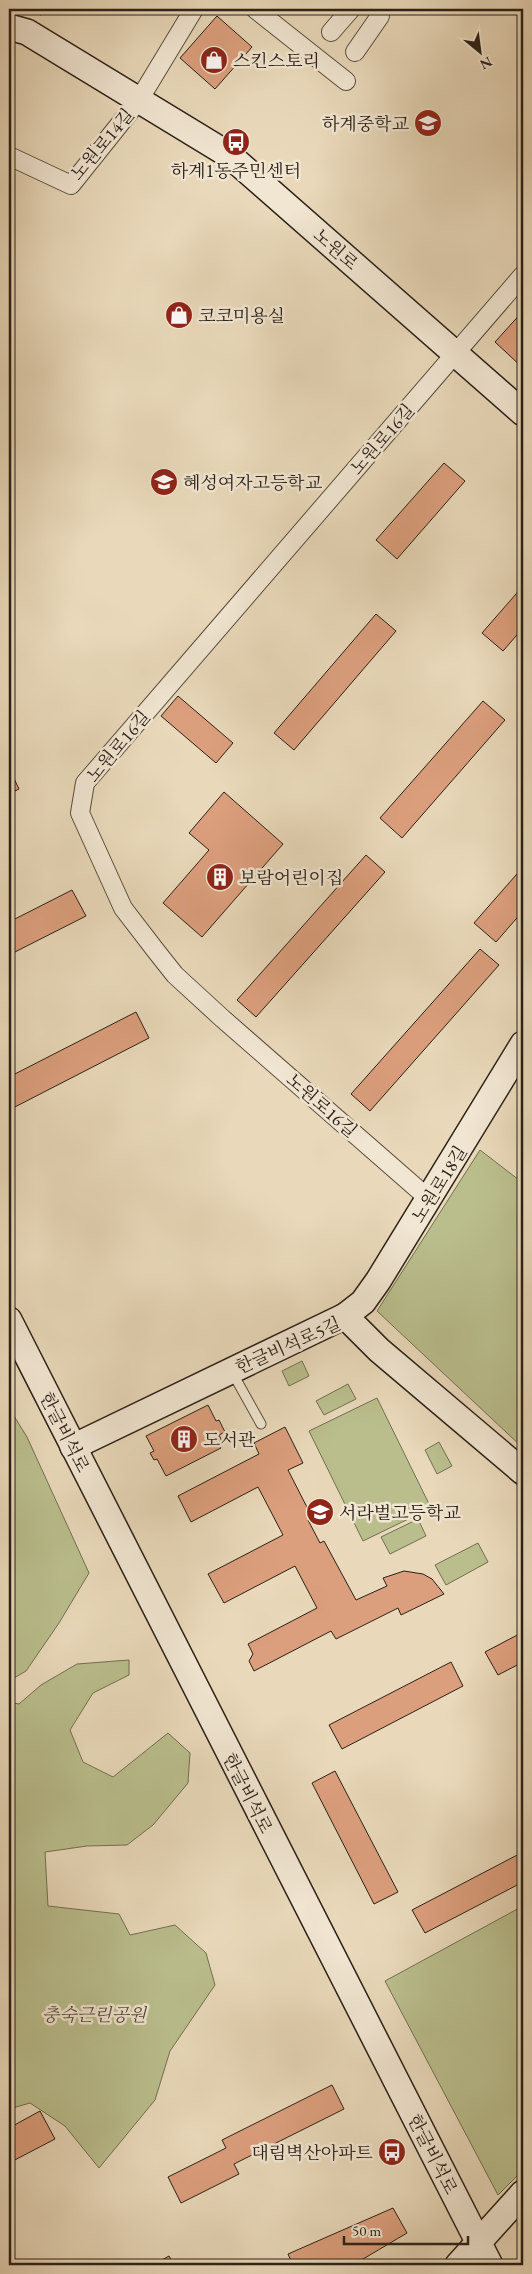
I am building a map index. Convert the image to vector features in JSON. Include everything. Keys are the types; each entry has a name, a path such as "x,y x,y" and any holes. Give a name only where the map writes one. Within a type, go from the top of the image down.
{"main road":[{"name":"노원로","path":"9,27 27,32 229,155 523,413"},
{"name":"노원로18길","path":"345,1316 363,1302 378,1281 523,1044"},
{"name":"한글비석로5길","path":"73,1447 345,1316 379,1350 523,1472"},
{"name":"한글비석로","path":"9,1320 490,2265"},
{"path":"458,2265 523,2193"}],"street":[{"path":"139,100 194,9"},
{"path":"255,9 346,81"},
{"path":"331,32 352,9"},
{"path":"355,52 379,11"},
{"name":"노원로14길","path":"9,156 71,185 139,100"},
{"name":"노원로16길","path":"429,1199 176,975 124,908 80,813 85,783 523,275"}],"lane":[{"path":"231,1371 260,1424"}],"green space":[{"path":"480,1150 523,1183 523,1448 377,1311"},
{"path":"302,1361 309,1376 289,1386 282,1371"},
{"path":"348,1384 356,1399 324,1415 316,1401"},
{"path":"377,1398 431,1508 363,1541 309,1431"},
{"path":"9,1408 27,1437 89,1573 59,1623 26,1671 9,1681"},
{"path":"439,1442 452,1466 437,1474 425,1450"},
{"path":"418,1519 426,1536 390,1554 381,1537"},
{"path":"478,1543 488,1562 446,1585 435,1565"},
{"name":"충숙근린공원","path":"129,1660 129,1675 93,1693 70,1730 83,1762 113,1777 168,1733 190,1753 188,1783 153,1825 127,1845 87,1846 45,1852 48,1906 119,1914 130,1935 175,1925 206,1953 215,1985 170,2051 155,2100 99,2168 65,2126 30,2103 9,2109 9,1702 19,1704 41,1685 77,1664"},
{"path":"523,1906 523,2170 498,2195 385,1981"}],"building":[{"path":"24,9 43,9 41,15"},
{"path":"217,16 252,47 215,89 180,58"},
{"path":"523,311 523,368 495,342"},
{"path":"444,463 465,481 397,559 376,540"},
{"path":"523,586 523,628 503,651 482,633"},
{"path":"376,614 396,631 294,750 274,733"},
{"path":"178,696 233,743 216,763 161,716"},
{"path":"483,701 505,720 402,838 380,818"},
{"path":"9,768 19,789 9,794"},
{"name":"보람어린이집","path":"224,792 283,844 202,937 163,903 209,850 189,833"},
{"path":"366,855 385,872 256,1017 237,1000"},
{"path":"523,867 523,911 496,942 474,923"},
{"path":"72,890 86,916 9,955 9,922"},
{"path":"480,949 499,965 370,1111 351,1094"},
{"path":"136,1012 149,1038 9,1110 9,1077"},
{"name":"도서관","path":"208,1405 216,1421 219,1420 225,1432 219,1435 223,1443 219,1445 221,1448 166,1476 157,1459 154,1460 150,1453 154,1451 146,1436"},
{"path":"285,1427 303,1463 288,1470 312,1517 308,1520 320,1543 324,1541 356,1600 387,1586 383,1578 404,1571 423,1574 432,1579 444,1594 401,1615 398,1608 336,1639 331,1631 254,1671 249,1661 253,1654 248,1644 317,1608 295,1566 224,1603 208,1574 283,1535 258,1487 191,1522 178,1496 259,1454 254,1443"},
{"path":"523,1632 523,1662 498,1675 485,1652"},
{"path":"451,1662 463,1686 342,1749 329,1725"},
{"path":"335,1771 398,1892 374,1904 312,1783"},
{"path":"523,1852 523,1882 425,1933 412,1910"},
{"path":"332,2085 344,2109 234,2164 239,2174 181,2203 168,2177 226,2148 222,2140"},
{"path":"40,2111 55,2139 9,2163 9,2128"},
{"path":"393,2208 407,2233 353,2265 288,2265 292,2263 288,2254"},
{"path":"169,2256 174,2265 153,2265"}],"place":[{"name":"스킨스토리","path":"214,60"},
{"name":"하계중학교","path":"428,123"},
{"name":"하계1동주민센터","path":"236,142"},
{"name":"코코미용실","path":"179,315"},
{"name":"혜성여자고등학교","path":"164,482"},
{"name":"보람어린이집","path":"220,877"},
{"name":"도서관","path":"184,1439"},
{"name":"서라벌고등학교","path":"320,1512"},
{"name":"대림벽산아파트","path":"392,2152"}]}
